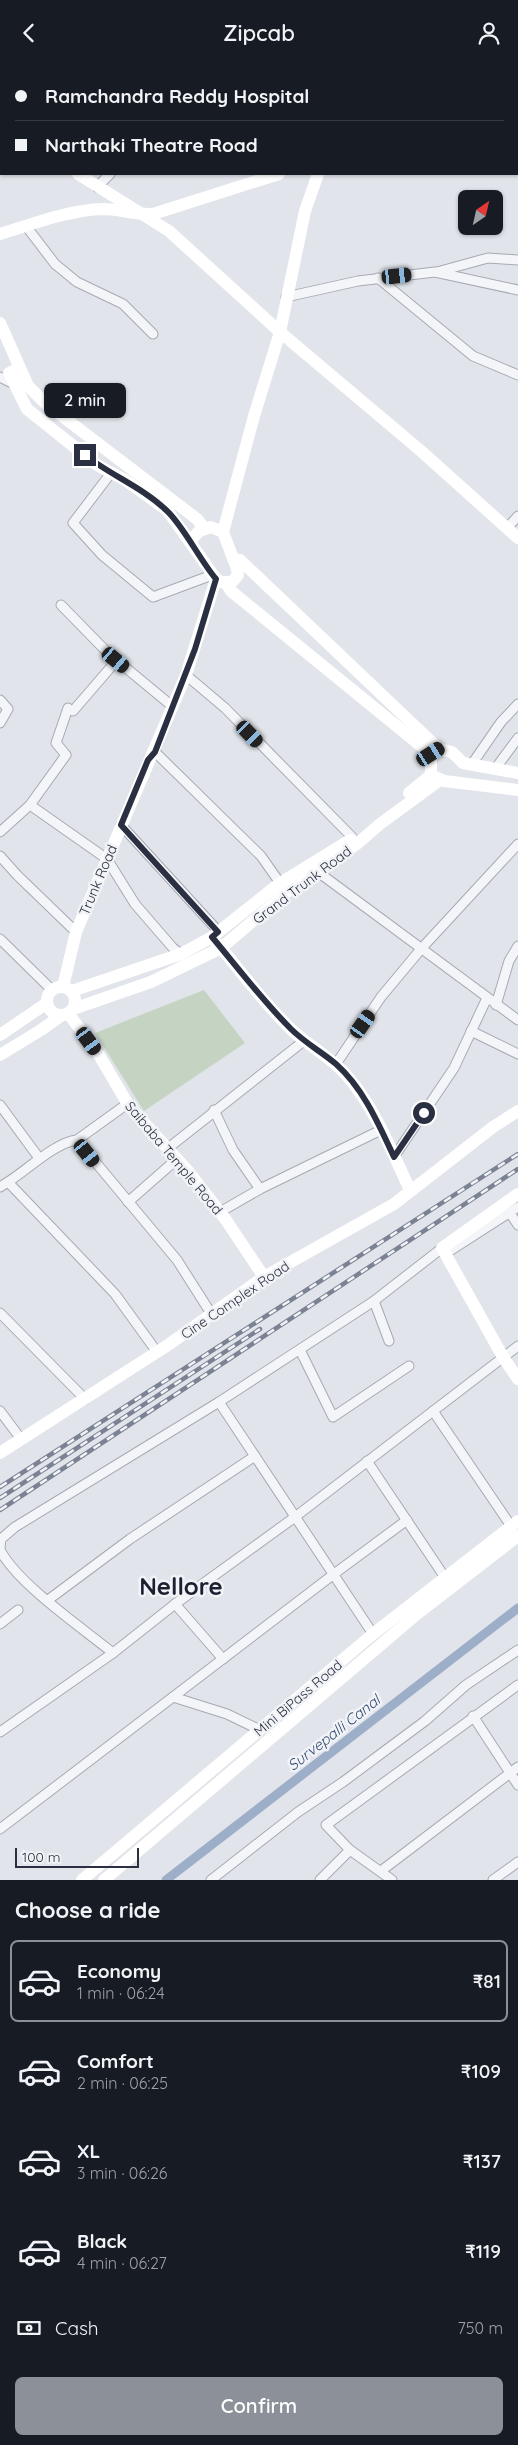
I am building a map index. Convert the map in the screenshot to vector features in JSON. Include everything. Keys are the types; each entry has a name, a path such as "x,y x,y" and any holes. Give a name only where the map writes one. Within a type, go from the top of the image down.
{"main road":[{"path":"79,175 169,231 280,332 421,451 518,538"},
{"path":"0,234 75,212 104,209 142,215 153,214 276,175"},
{"path":"318,175 306,211 280,332 254,416 222,532 233,559 240,560 435,751 440,778"},
{"path":"0,323 28,386 45,403 197,519 204,528"},
{"path":"19,368 9,373 27,409 97,465 125,480 167,510 218,579 232,591 435,751 452,752 468,763 518,773"},
{"path":"190,543 199,531 204,528 211,527 222,532"},
{"name":"Trunk Road","path":"62,989 76,932 148,760 155,752 186,675 218,579 232,582 238,575 233,559"},
{"path":"62,989 75,1000 68,1012 53,1013 47,1003 48,996 62,989 181,953 215,935 280,883 353,838 440,778 458,773 468,763"},
{"path":"440,778 518,790"},
{"name":"Grand Trunk Road","path":"0,1055 68,1012 151,982 221,948 287,892 318,872 440,778"},
{"path":"215,935 221,948 251,986 293,1031 336,1064 353,1084 372,1112 410,1190"},
{"path":"0,1035 47,1003"},
{"name":"Saibaba Temple Road","path":"68,1012 99,1055 127,1104 177,1159 220,1212 264,1277"},
{"name":"Cine Complex Road","path":"0,1453 212,1315 264,1277 344,1234 394,1203 493,1127 518,1111"},
{"path":"493,1127 515,1121 518,1122"},
{"path":"518,1194 444,1251 503,1357 518,1379"},
{"name":"Mini BiPass Road","path":"82,1880 373,1634 448,1582 516,1527"},
{"path":"104,1880 448,1582"}],"street":[{"path":"97,187 109,175"},
{"path":"26,226 55,264 77,282 123,304 153,333"},
{"path":"286,297 358,281 434,272 488,258 518,260"},
{"path":"434,272 518,290"},
{"path":"378,278 473,356 517,373"},
{"path":"0,377 14,384"},
{"path":"111,473 73,523 102,555 153,597 218,579"},
{"path":"507,528 518,516"},
{"path":"61,605 116,660 172,706"},
{"path":"0,832 30,805 66,755 56,743 70,710 116,660"},
{"path":"186,675 225,708 353,838"},
{"path":"0,700 8,709 0,723"},
{"path":"468,763 518,704"},
{"path":"495,769 518,738"},
{"path":"155,752 261,856 280,883"},
{"path":"30,805 107,859 136,904 173,948 181,953"},
{"path":"121,825 215,935"},
{"path":"336,1064 381,997 421,949 518,844"},
{"path":"0,856 76,932"},
{"path":"318,872 487,999 518,1020"},
{"path":"0,939 62,989"},
{"path":"496,1005 509,961 518,945"},
{"path":"394,1157 454,1067 487,999"},
{"path":"471,1031 518,1054"},
{"path":"167,1149 305,1040"},
{"path":"0,1187 33,1166 39,1158 70,1141 77,1140 127,1104"},
{"path":"0,1105 39,1158"},
{"path":"214,1110 233,1150 260,1189"},
{"path":"220,1212 260,1189 381,1130"},
{"path":"77,1140 177,1261 212,1315"},
{"path":"128,1202 177,1159"},
{"path":"8,1182 115,1294 157,1351"},
{"path":"113,1653 8,1565 0,1549 1,1539 15,1527 300,1350 374,1301 444,1251 518,1207"},
{"path":"510,1213 518,1225"},
{"path":"374,1301 389,1341"},
{"path":"0,1313 85,1399"},
{"path":"0,1732 113,1653 175,1604 295,1517 518,1346"},
{"path":"300,1350 333,1417 409,1366"},
{"path":"219,1402 373,1634"},
{"path":"0,1411 20,1439"},
{"path":"433,1411 516,1527"},
{"path":"48,1600 130,1539 255,1457"},
{"path":"367,1461 448,1582"},
{"path":"0,1829 407,1520"},
{"path":"175,1604 223,1659"},
{"path":"0,1624 18,1610"},
{"path":"211,1880 291,1817 343,1782 425,1721 466,1685 518,1651"},
{"path":"392,1880 350,1851 326,1825 518,1685"},
{"path":"173,1697 227,1714 260,1730"},
{"path":"474,1717 518,1785"},
{"path":"381,1871 518,1767"},
{"path":"320,1880 350,1851"},
{"path":"494,1880 518,1861"}],"green space":[{"path":"204,990 245,1043 144,1111 95,1033"}],"waterway":[{"name":"Survepalli Canal","path":"166,1880 518,1608"}],"railway":[{"path":"0,1487 518,1154"},
{"path":"0,1510 518,1169"},
{"path":"0,1498 260,1329"}],"district":[{"name":"Nellore","path":"181,1587"}],"route":[{"path":"85,455 97,465 125,480 167,510 195,553 216,579 200,636 186,675 155,752 148,760 121,825 218,932 212,937 251,986 293,1031 336,1064 348,1077 372,1112 394,1157 424,1113"}]}
